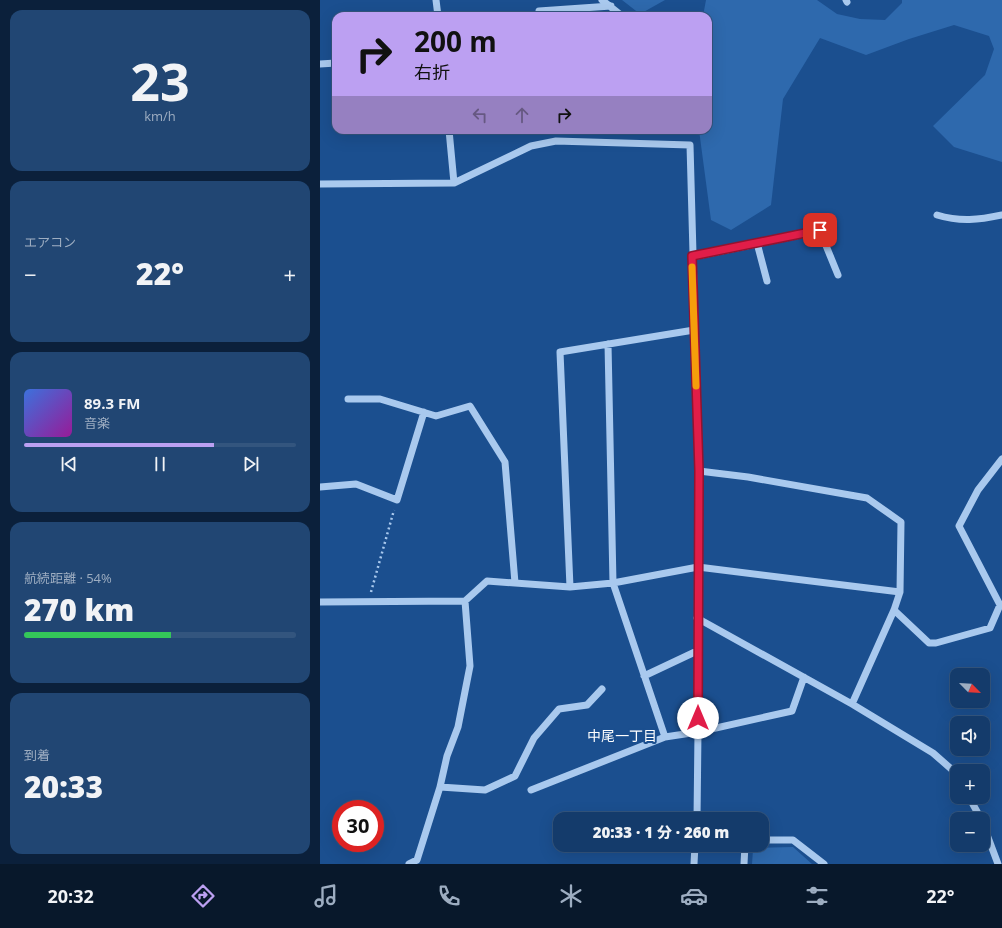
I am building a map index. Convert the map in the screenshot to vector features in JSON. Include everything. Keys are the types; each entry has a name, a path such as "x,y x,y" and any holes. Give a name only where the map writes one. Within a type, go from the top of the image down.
{"street":[{"path":"436,0 438,12"},
{"path":"602,0 618,12"},
{"path":"540,11 611,6"},
{"path":"320,64 332,63"},
{"path":"449,134 454,183"},
{"path":"320,184 454,183 532,146 556,141 690,145 699,471 697,812"},
{"path":"937,215 953,220 983,219 1002,215"},
{"path":"692,256 820,230 838,275"},
{"path":"757,243 767,281"},
{"path":"570,587 560,352 694,330"},
{"path":"608,344 613,583 665,737"},
{"path":"348,399 380,399 436,416 470,406 505,462 515,583"},
{"path":"320,487 356,484 398,500 424,412"},
{"path":"894,610 929,642 936,643 990,628 1000,605 959,526 978,490 1002,459"},
{"path":"699,471 748,477 867,498 901,522 900,592 894,610 852,704"},
{"path":"320,602 465,601 487,581 570,587 613,583 698,567 900,592"},
{"path":"409,864 417,860 440,787 447,756 458,727 470,666 465,601"},
{"path":"697,618 852,704 933,753 950,768"},
{"path":"644,676 697,651"},
{"path":"531,790 665,737 698,732 792,711 804,677"},
{"path":"440,787 485,790 515,776 534,738 559,709 587,705 602,689"},
{"path":"769,840 793,840 824,864"},
{"path":"990,843 998,864"},
{"path":"694,864 695,852"},
{"path":"744,864 745,852"}],"path":[{"path":"368,602 398,500"}],"shaded area":[{"path":"622,0 665,0 644,12 637,12"},
{"path":"706,0 817,0 837,14 860,19 885,20 902,3 902,0 1002,0 1002,162 954,147 933,126 985,75 994,49 989,36 954,25 909,39 866,55 820,38 783,99 771,205 731,230 711,220 700,134 712,134 712,12 704,12"},
{"path":"793,847 812,864 752,864 753,852 769,852 769,848"}],"slow traffic":[{"path":"692,267 696,386"}],"district":[{"name":"中尾一丁目","path":"622,736"}],"route":[{"path":"698,718 697,618 699,471 692,256 820,230"}]}
